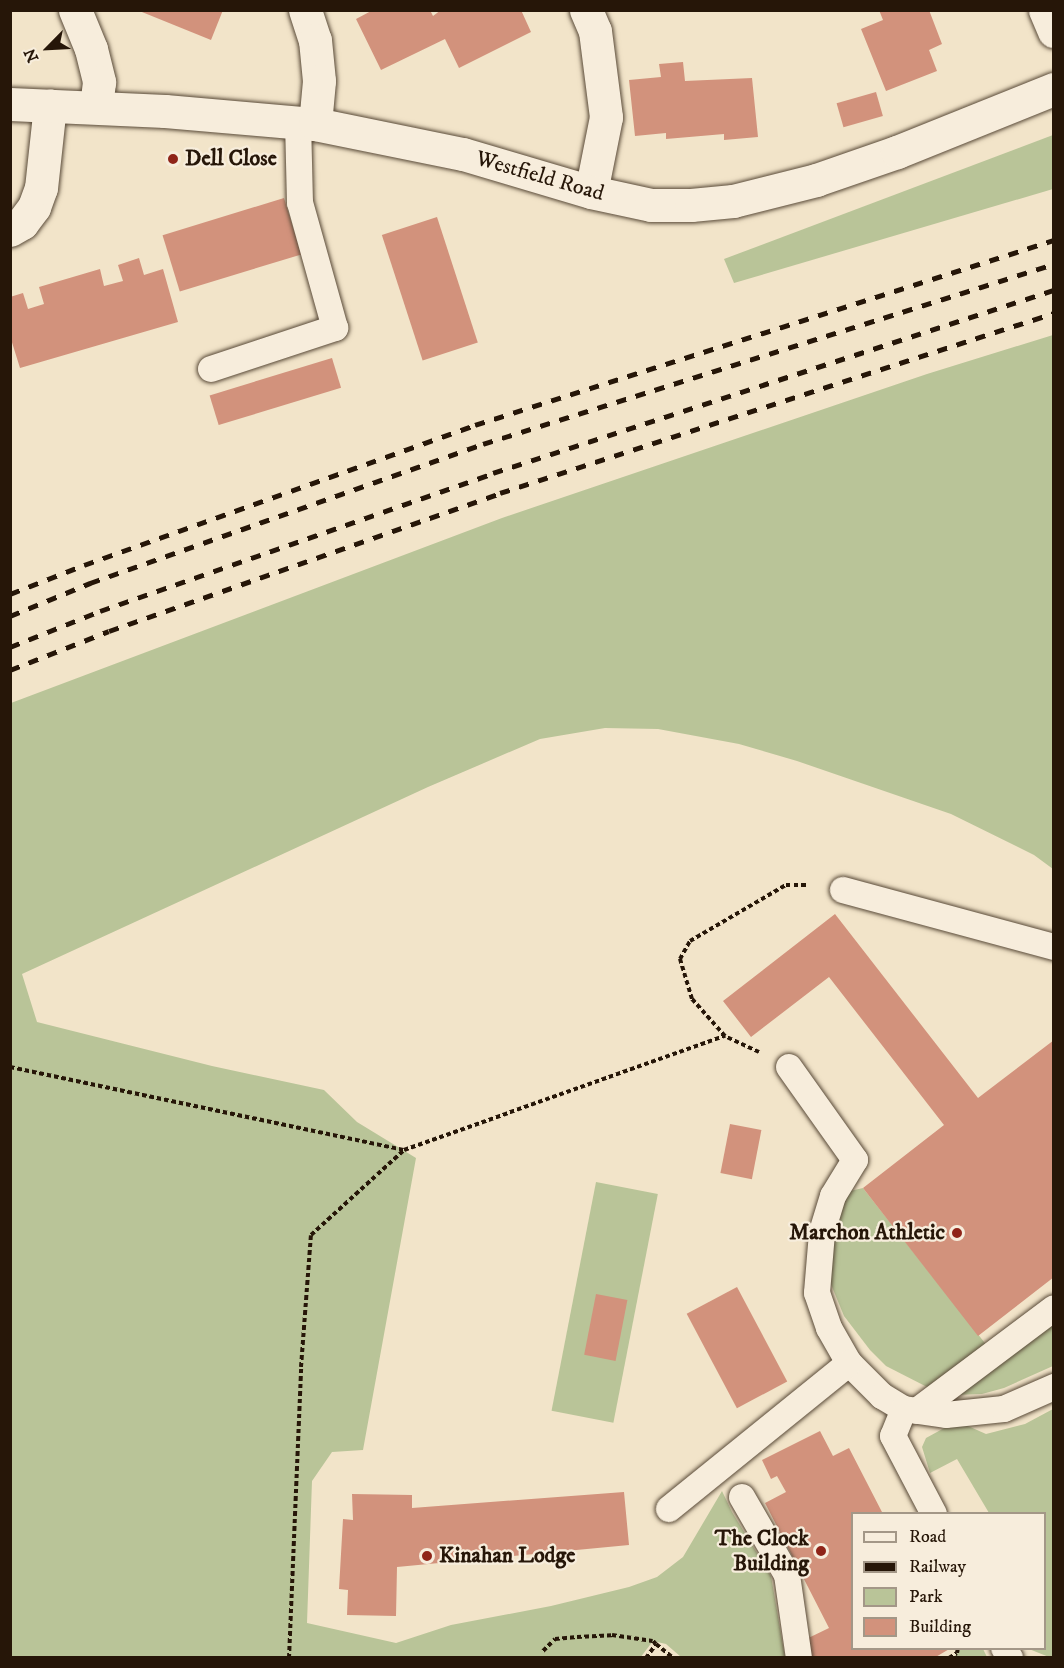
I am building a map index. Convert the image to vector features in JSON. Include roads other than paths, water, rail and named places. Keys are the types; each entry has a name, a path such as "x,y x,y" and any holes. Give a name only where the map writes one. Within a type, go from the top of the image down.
{"street":[{"path":"75,10 92,49 99,82 96,107"},
{"path":"305,10 315,40 319,81 307,123"},
{"path":"586,10 595,31 606,117 591,192"},
{"path":"1045,10 1053,31"},
{"name":"Westfield Road","path":"10,104 96,107 307,123 462,154 591,192 651,205 691,205 733,201 816,180 897,152 1053,89"},
{"path":"10,230 22,223 34,207 41,188 50,105"}],"lane":[{"path":"211,369 335,328 300,203 307,123"},
{"path":"843,890 1053,947"},
{"path":"789,1067 855,1160 833,1196 822,1233 817,1293 829,1328 849,1363 882,1396 911,1410 946,1415 1004,1409 1053,1387"},
{"path":"933,1512 893,1436 911,1410 1053,1308"},
{"path":"669,1509 849,1363"},
{"path":"742,1497 787,1575 799,1658"}],"railway":[{"path":"10,594 84,565 475,425 1054,240"},
{"path":"10,616 90,583 483,444 1054,264"},
{"path":"10,647 100,611 493,473 1054,290"},
{"path":"10,670 109,631 500,493 1054,313"}],"place":[{"name":"Dell Close","path":"173,159"},
{"name":"Marchon Athletic","path":"957,1233"},
{"name":"The Clock Building","path":"821,1551"},
{"name":"Kinahan Lodge","path":"427,1556"}]}
